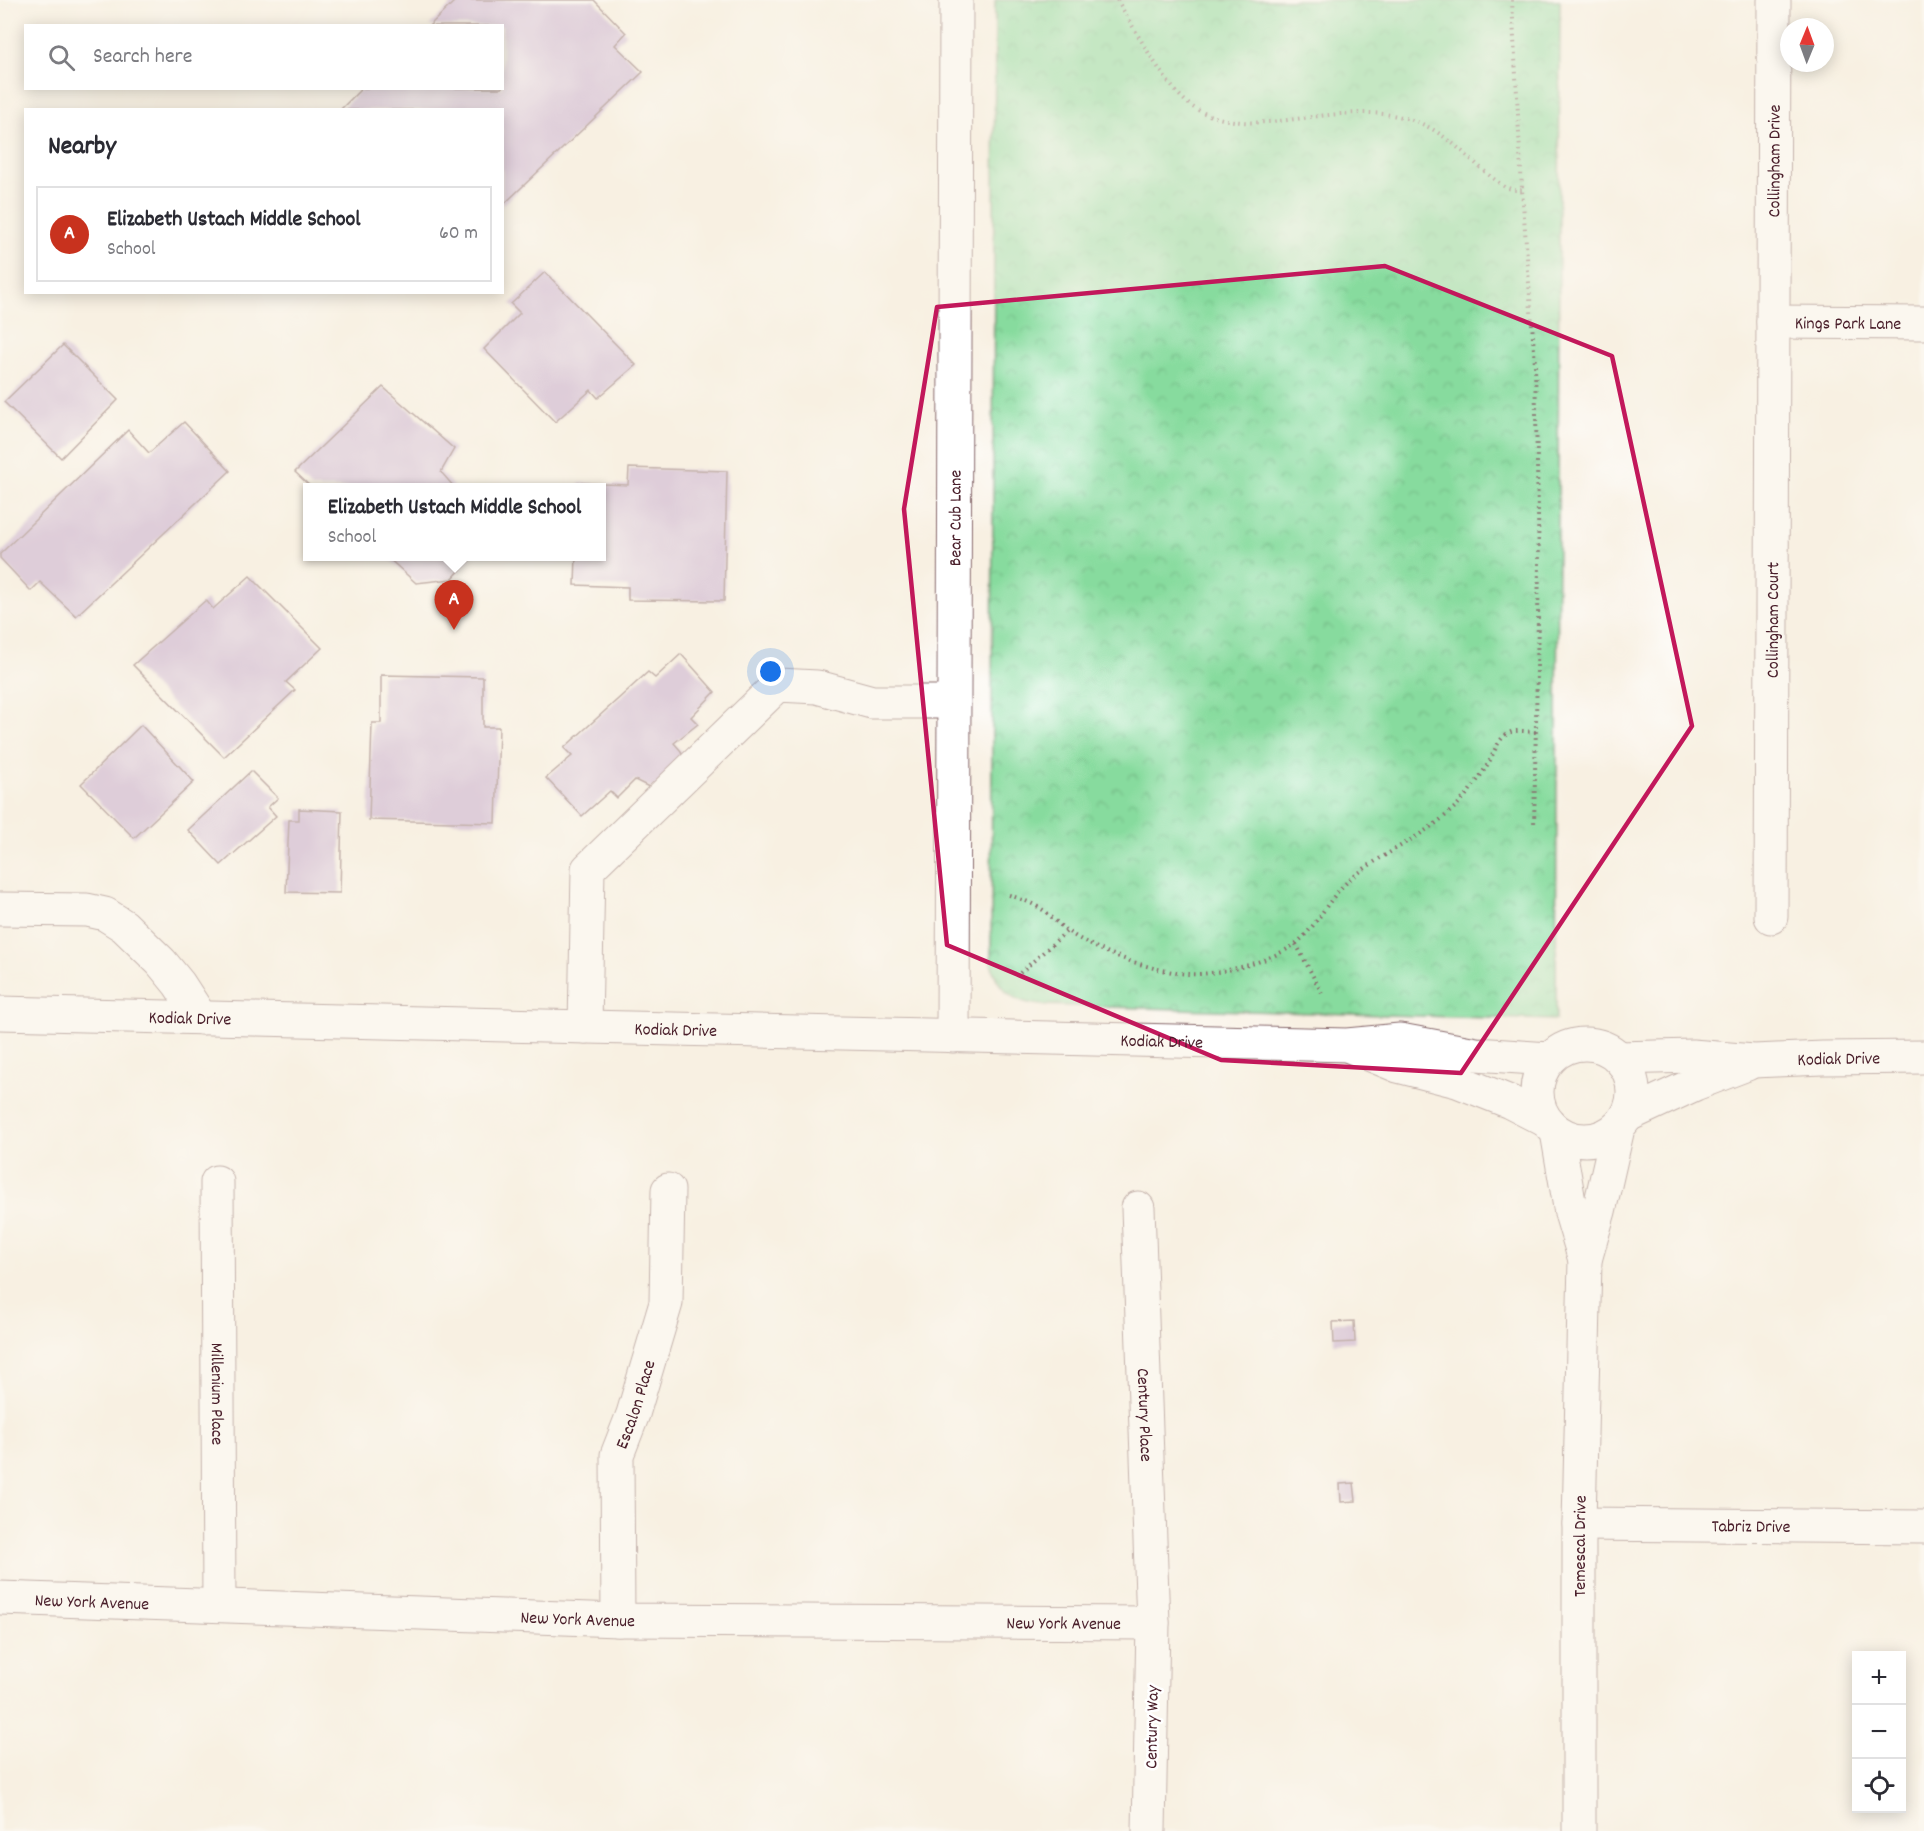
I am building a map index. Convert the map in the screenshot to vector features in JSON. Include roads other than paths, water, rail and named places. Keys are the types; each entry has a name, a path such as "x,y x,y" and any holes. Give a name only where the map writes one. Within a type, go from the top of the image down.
{"street":[{"name":"Bear Cub Lane","path":"953,1036 956,0"},
{"name":"Collingham Drive","path":"1773,322 1774,0"},
{"name":"Kings Park Lane","path":"1773,322 1924,323"},
{"name":"Collingham Court","path":"1771,917 1773,322"},
{"path":"585,1028 588,869 778,686 817,687 872,702 954,702"},
{"path":"0,909 87,910 105,914 124,926 161,962 179,984 201,1018"},
{"name":"Kodiak Drive","path":"2,1014 1347,1045 1400,1041 1476,1054 1549,1059"},
{"path":"1576,1044 1592,1044 1606,1048 1619,1058 1629,1070 1633,1085 1633,1101 1623,1122 1604,1137 1588,1140 1572,1138 1551,1126 1539,1106 1536,1089 1540,1074 1549,1059 1561,1050 1576,1044"},
{"name":"Kodiak Drive","path":"1347,1045 1398,1066 1457,1081 1510,1102 1551,1126"},
{"name":"Kodiak Drive","path":"1619,1058 1692,1056 1754,1061 1924,1057"},
{"name":"Kodiak Drive","path":"1623,1122 1695,1084 1754,1061"},
{"name":"Temescal Drive","path":"1579,1831 1580,1524 1585,1260 1623,1122"},
{"name":"Temescal Drive","path":"1551,1126 1570,1213 1585,1260"},
{"name":"Millenium Place","path":"217,1182 219,1605"},
{"name":"Escalon Place","path":"618,1620 617,1455 633,1414 666,1303 668,1190"},
{"name":"Century Place","path":"1138,1208 1153,1623"},
{"name":"Tabriz Drive","path":"1580,1524 1924,1527"},
{"name":"New York Avenue","path":"0,1598 618,1620 1153,1623"},
{"name":"Century Way","path":"1149,1831 1153,1623"}],"place":[{"name":"Elizabeth Ustach Middle School","path":"454,630"}]}
